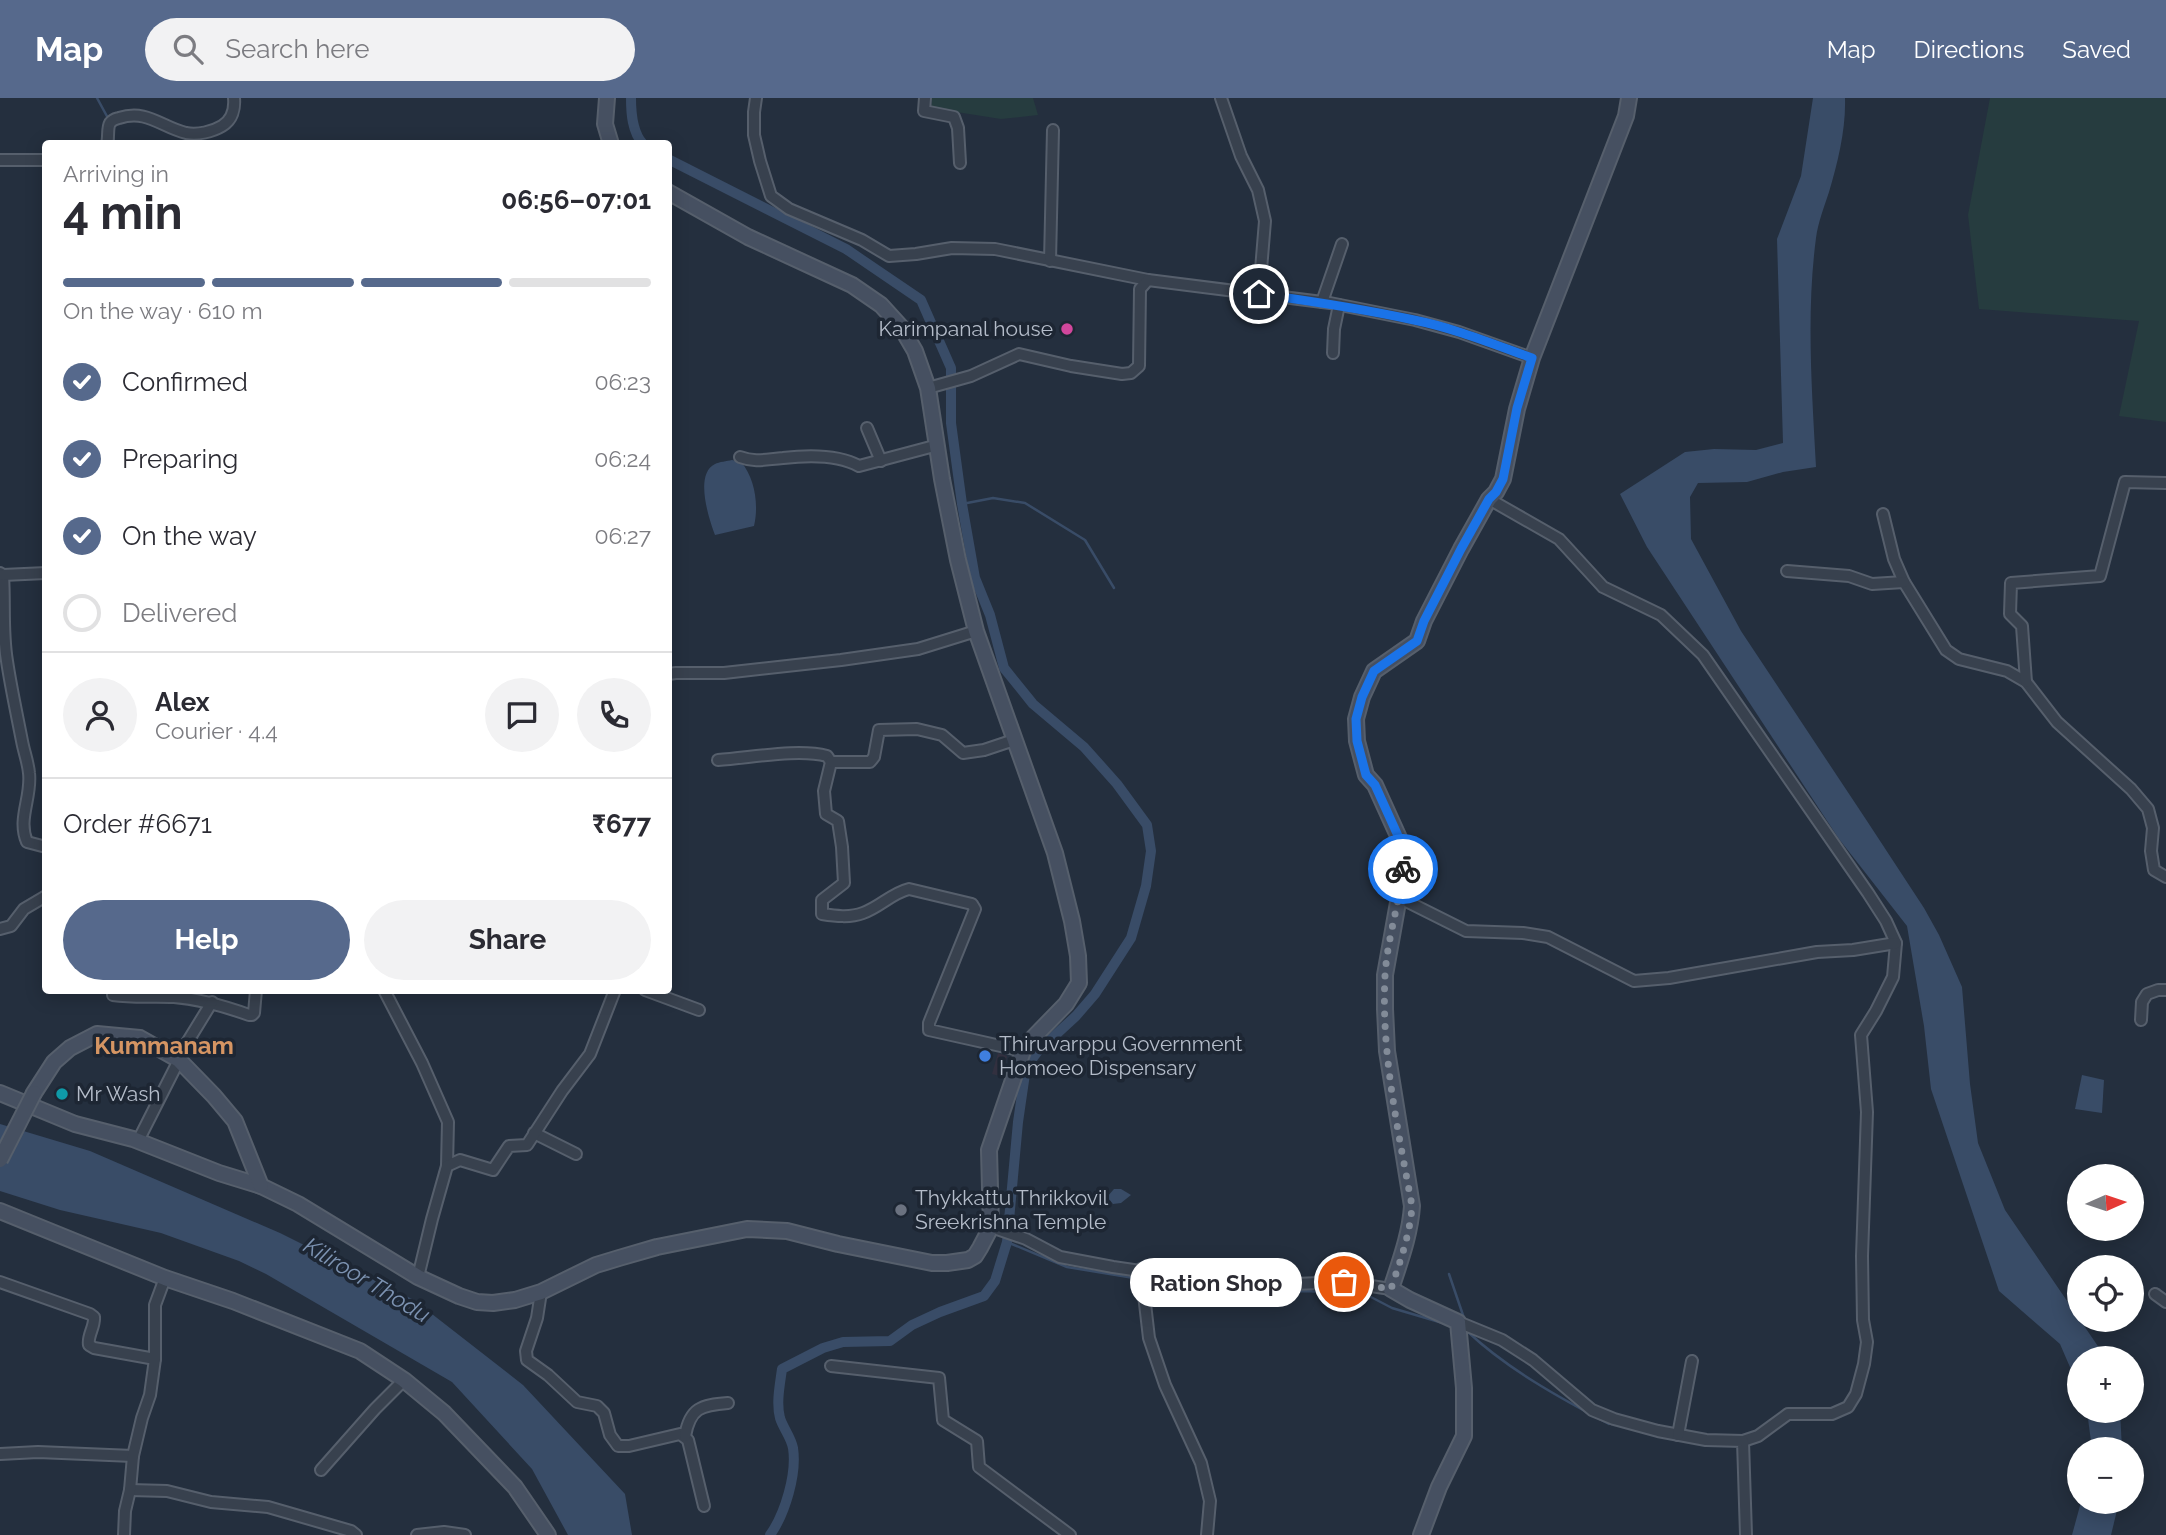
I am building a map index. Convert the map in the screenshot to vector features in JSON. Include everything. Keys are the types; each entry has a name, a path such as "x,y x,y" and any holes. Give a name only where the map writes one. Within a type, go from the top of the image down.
{"main road":[{"path":"607,98 605,124 610,140"},
{"path":"1421,1535 1438,1487 1464,1436 1461,1325 1391,1289 1406,1245 1412,1206 1387,1051 1385,975 1402,880 1404,849 1375,785 1366,775 1357,741 1356,719 1362,697 1374,671 1417,641 1424,621 1489,499 1503,479 1517,408 1532,358 1623,126 1629,98"},
{"path":"0,1093 75,1124 138,1141 219,1173 261,1186 298,1204 418,1277 477,1302 515,1300 541,1292 596,1265 657,1247 747,1229 787,1231 932,1263 947,1263 968,1260 996,1229 989,1150 1023,1051 1066,1004 1079,983 1078,956 1055,853 976,631 947,506 933,388 901,327 881,305 852,285 748,237 672,194"},
{"path":"0,1160 34,1093 54,1062 69,1048 97,1034 140,1038 178,1059 235,1121 261,1186"},
{"path":"0,1211 164,1278 233,1301 283,1323 360,1351 404,1380 444,1413 515,1487 548,1535"}],"street":[{"path":"108,140 110,122 139,115 188,134 214,131 228,122 234,107 234,98"},
{"path":"756,98 754,135 771,196 789,209 862,240 889,256 952,248 995,248 1148,280 1322,302 1415,320 1459,332 1532,358"},
{"path":"926,98 924,111 954,117 958,128 960,163"},
{"path":"1222,98 1241,156 1258,190 1265,221 1259,294"},
{"path":"1050,261 1053,130"},
{"path":"0,160 42,160"},
{"path":"1322,302 1342,244"},
{"path":"933,388 971,376 1019,354 1071,366 1131,373 1139,366 1140,289 1148,280"},
{"path":"1333,353 1339,305"},
{"path":"867,428 881,461"},
{"path":"740,457 751,461 794,457 846,459 859,466 938,445"},
{"path":"2026,682 2022,626 2010,614 2011,583 2100,576 2125,482 2166,483"},
{"path":"1461,1325 1502,1340 1533,1360 1592,1410 1614,1419 1678,1435 1706,1440 1743,1441 1758,1436 1788,1414 1832,1414 1848,1407 1856,1394 1867,1342 1863,1320 1862,1256 1867,1112 1861,1035 1893,977 1896,943 1868,892 1703,655 1661,615 1604,587 1559,539 1489,499"},
{"path":"1883,514 1894,559 1904,582 1946,650 1959,659 2007,671 2026,682 2057,722 2131,789 2148,808 2153,828 2151,851 2154,870 2166,877"},
{"path":"1787,571 1849,576 1872,584 1904,582"},
{"path":"42,573 1,574 4,609 2,626 7,661 30,775 23,817 24,834 27,842 42,846"},
{"path":"672,674 724,673 892,653 918,649 976,631"},
{"path":"831,762 870,762 874,757 879,730 917,729 942,735 963,753 984,750 1014,740"},
{"path":"718,760 784,753 827,756 831,762 824,791 827,814 838,821 844,883 822,900 822,914 839,917 863,913 900,891 909,889 972,904 975,909 929,1023 929,1030 1023,1051"},
{"path":"1398,897 1466,931 1523,933 1548,937 1634,981 1669,978 1817,952 1863,949 1896,943"},
{"path":"0,929 11,926 24,909 42,898"},
{"path":"2141,1020 2142,1002 2147,994 2166,990"},
{"path":"113,994 212,1002 252,1015 255,994"},
{"path":"386,994 422,1063 448,1122 447,1166 418,1277"},
{"path":"447,1166 460,1160 493,1170 509,1146 527,1145 590,1054 613,994"},
{"path":"656,994 699,1010"},
{"path":"138,1141 178,1059 212,1002"},
{"path":"534,1133 576,1154"},
{"path":"996,1229 1026,1239 1060,1257 1113,1267 1142,1269 1244,1286 1344,1282 1391,1289"},
{"path":"1142,1269 1149,1338 1166,1385 1201,1463 1210,1501 1208,1535"},
{"path":"124,1535 133,1456 150,1395 155,1359 155,1305 164,1278"},
{"path":"0,1282 90,1314 94,1317 94,1325 88,1340 89,1345 94,1348 155,1359"},
{"path":"541,1292 537,1318 526,1351 527,1360 577,1402 597,1406 604,1413 610,1436 618,1446 680,1434 685,1436 704,1506"},
{"path":"2155,1294 2166,1302"},
{"path":"1678,1435 1692,1361"},
{"path":"831,1366 939,1378 943,1420 977,1441 979,1467 1070,1535"},
{"path":"321,1470 404,1380"},
{"path":"685,1436 687,1423 696,1411 708,1405 728,1403"},
{"path":"1743,1441 1745,1535"},
{"path":"0,1454 38,1452 133,1456"},
{"path":"130,1490 167,1491 211,1502 268,1507 351,1531 356,1535"},
{"path":"417,1535 444,1532 465,1535"}],"shaded area":[{"path":"998,1053 1007,1056 1003,1077 992,1074"}],"green space":[{"path":"932,98 1033,98 1038,115 1001,119 931,108"},
{"path":"1990,98 2166,98 2166,422 2119,416 2139,321 1979,309 1968,215"}],"water":[{"path":"1813,98 1845,98 1841,145 1818,227 1813,267 1811,352 1816,467 1783,472 1747,482 1698,483 1690,497 1691,539 1741,631 1924,908 1939,935 1962,987 1978,1143 2005,1210 2067,1301 2067,1332 2088,1332 2098,1346 2067,1346 2067,1360 2060,1344 1999,1291 1931,1089 1924,1026 1907,926 1839,839 1647,547 1620,494 1685,452 1714,449 1756,450 1783,443 1777,239 1801,176"},
{"path":"732,460 741,462 753,484 756,501 754,526 715,535 705,497 705,477 715,464"},
{"path":"2082,1075 2104,1080 2102,1113 2075,1109"},
{"name":"Kiliroor Thodu","path":"0,1124 90,1151 280,1233 414,1300 523,1385 625,1494 632,1535 568,1535 532,1469 452,1382 266,1274 239,1261 161,1233 60,1210 0,1191"},
{"path":"1114,1189 1121,1189 1131,1195 1121,1203 1113,1204 1107,1197"},
{"path":"2089,1423 2121,1423 2121,1437 2090,1437"},
{"path":"2078,1514 2116,1514 2111,1535 2072,1535"}],"waterway":[{"path":"97,98 109,120"},
{"path":"631,98 634,128 640,140"},
{"path":"113,133 114,140"},
{"path":"672,161 846,249 921,300 951,368 951,423 975,578 990,615 1004,668 1033,704 1084,747 1117,784 1147,825 1151,851 1146,886 1131,938 1095,994 1076,1016 1038,1051 1026,1067 1007,1242 995,1281 984,1296 912,1325 890,1341 843,1342 823,1348 782,1369 779,1412 781,1422 791,1440 794,1458 785,1505 770,1535"},
{"path":"962,504 993,498 1025,503 1085,540 1114,588"},
{"path":"1007,1242 1067,1267 1134,1278"},
{"path":"1449,1274 1465,1321"},
{"path":"1151,1281 1245,1292 1308,1291 1369,1296 1392,1308 1446,1324"},
{"path":"1467,1331 1517,1370 1609,1424"}],"way so far":[{"path":"1344,1282 1391,1289 1410,1226 1412,1206 1396,1117 1387,1051 1385,1009 1385,975 1403,869"}],"place":[{"name":"Karimpanal house","path":"1067,329"},
{"name":"Thiruvarppu Government Homoeo Dispensary","path":"985,1056"},
{"name":"Mr Wash","path":"62,1094"},
{"name":"Thykkattu Thrikkovil Sreekrishna Temple","path":"901,1210"},
{"name":"Ration Shop","path":"1344,1282"}],"district":[{"name":"Kummanam","path":"164,1046"}],"route":[{"path":"1259,294 1330,303 1415,320 1459,332 1532,358 1517,408 1503,479 1461,549 1424,621 1417,641 1374,671 1362,697 1356,719 1357,741 1366,775 1375,785 1404,849 1403,869"}]}
